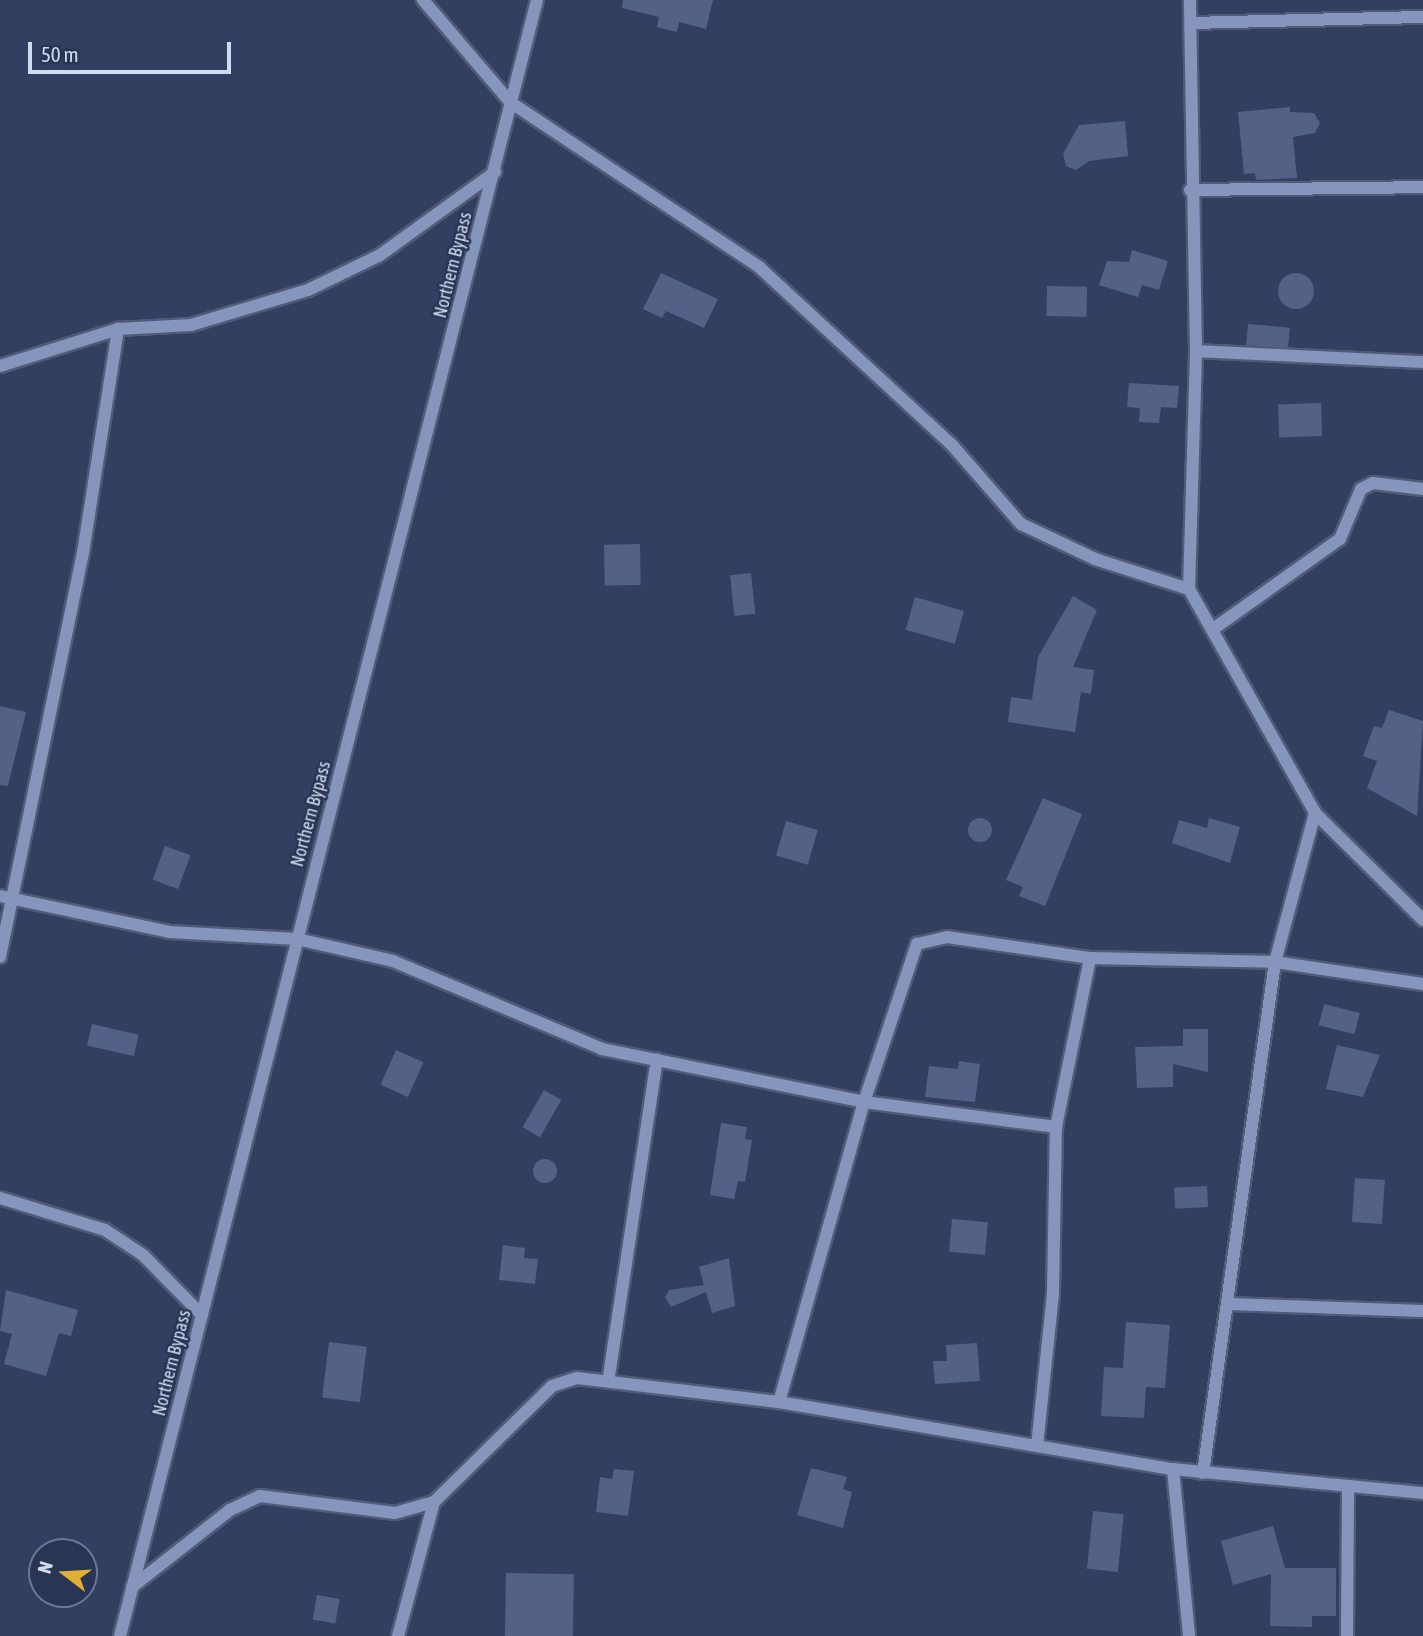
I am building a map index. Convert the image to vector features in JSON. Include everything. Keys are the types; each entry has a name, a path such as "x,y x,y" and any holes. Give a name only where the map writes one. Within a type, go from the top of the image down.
{"street":[{"path":"424,0 510,102 759,267 952,445 1021,524 1095,559 1189,589 1216,627 1286,772 1315,813 1423,920"},
{"name":"Northern Bypass","path":"120,1636 537,0"},
{"path":"1189,589 1196,351 1191,190 1190,0"},
{"path":"1191,23 1423,17"},
{"path":"0,366 118,329 191,325 348,275 495,172"},
{"path":"1191,190 1423,187"},
{"path":"0,957 16,900 118,329"},
{"path":"1196,351 1423,362"},
{"path":"1216,627 1340,539 1361,489 1373,484 1423,489"},
{"path":"1203,1473 1229,1304 1275,962 1315,813"},
{"path":"0,896 169,932 297,939 393,961 581,1042 864,1102 1056,1126"},
{"path":"779,1402 864,1102 917,944 947,937 1090,958 1275,962 1423,984"},
{"path":"1037,1446 1053,1293 1056,1126 1090,958"},
{"path":"609,1376 657,1060"},
{"path":"0,1198 105,1230 143,1255 202,1315"},
{"path":"1229,1304 1423,1311"},
{"path":"132,1587 230,1510 260,1496 395,1513 434,1502 552,1386 609,1376 1173,1469 1348,1488 1423,1493"},
{"path":"1173,1469 1189,1636"},
{"path":"1347,1636 1348,1488"},
{"path":"398,1636 434,1502"}],"building":[{"path":"623,0 713,0 706,29 679,22 677,32 657,27 659,17 622,8"},
{"path":"1290,107 1290,112 1314,113 1320,123 1315,133 1293,137 1297,178 1256,180 1255,173 1244,174 1238,112"},
{"path":"1125,121 1128,156 1089,161 1076,170 1066,166 1063,154 1079,125"},
{"path":"1132,250 1168,261 1159,290 1142,285 1138,297 1099,285 1107,261 1129,262"},
{"path":"661,273 718,299 704,328 666,311 662,318 643,309"},
{"path":"1296,273 1309,278 1314,291 1309,304 1296,309 1283,304 1278,291 1283,278"},
{"path":"1047,286 1087,287 1086,317 1046,316"},
{"path":"1248,324 1290,328 1288,349 1246,345"},
{"path":"1129,383 1179,386 1177,408 1161,407 1159,423 1139,422 1140,408 1127,407"},
{"path":"1321,403 1322,436 1279,437 1278,405"},
{"path":"640,544 641,585 605,586 604,545"},
{"path":"751,573 755,614 734,616 730,575"},
{"path":"1073,596 1097,610 1073,667 1094,670 1091,694 1081,692 1075,732 1008,722 1011,697 1032,700 1038,657"},
{"path":"915,597 964,611 955,644 906,630"},
{"path":"0,706 26,712 8,786 0,785"},
{"path":"1389,710 1423,721 1417,816 1367,788 1377,761 1363,756 1374,726 1382,728"},
{"path":"1043,798 1082,814 1045,906 1019,896 1023,887 1006,880"},
{"path":"980,818 991,825 992,830 985,841 980,842 969,835 968,830 975,819"},
{"path":"1209,818 1240,827 1230,863 1172,843 1179,820 1207,828"},
{"path":"786,821 818,830 808,865 776,856"},
{"path":"165,846 190,855 178,889 153,880"},
{"path":"1324,1004 1360,1013 1355,1034 1319,1025"},
{"path":"92,1024 139,1035 134,1056 87,1045"},
{"path":"1183,1029 1208,1029 1208,1072 1173,1064 1173,1087 1137,1088 1135,1047 1183,1046"},
{"path":"1337,1045 1380,1055 1363,1097 1326,1089"},
{"path":"396,1050 423,1062 408,1097 381,1085"},
{"path":"959,1061 980,1064 975,1102 925,1097 929,1066 958,1069"},
{"path":"544,1090 561,1100 540,1137 522,1127"},
{"path":"721,1123 747,1127 745,1139 752,1140 745,1182 738,1181 734,1199 710,1195"},
{"path":"545,1159 554,1162 557,1171 554,1180 545,1183 536,1180 533,1171 536,1162"},
{"path":"1355,1178 1385,1180 1382,1224 1352,1222"},
{"path":"1207,1186 1208,1207 1175,1209 1174,1188"},
{"path":"952,1219 988,1222 985,1255 949,1252"},
{"path":"503,1245 525,1248 524,1258 538,1259 535,1284 499,1280"},
{"path":"729,1258 735,1306 712,1313 706,1292 671,1307 665,1297 669,1290 704,1285 699,1267"},
{"path":"6,1290 78,1310 71,1336 59,1333 46,1376 4,1364 12,1334 0,1331"},
{"path":"1126,1322 1170,1325 1165,1388 1146,1387 1144,1418 1101,1416 1104,1367 1123,1368"},
{"path":"329,1342 367,1347 360,1402 322,1398"},
{"path":"977,1343 980,1381 935,1384 933,1361 947,1361 946,1345"},
{"path":"811,1468 847,1477 843,1489 852,1492 843,1528 797,1515"},
{"path":"614,1469 634,1471 628,1516 596,1512 600,1477 612,1479"},
{"path":"1093,1511 1124,1514 1118,1572 1087,1569"},
{"path":"1273,1526 1285,1568 1336,1568 1336,1616 1312,1616 1312,1627 1270,1626 1271,1574 1233,1585 1221,1541"},
{"path":"506,1573 574,1574 573,1636 505,1636"},
{"path":"317,1595 340,1599 335,1624 313,1620"}]}
